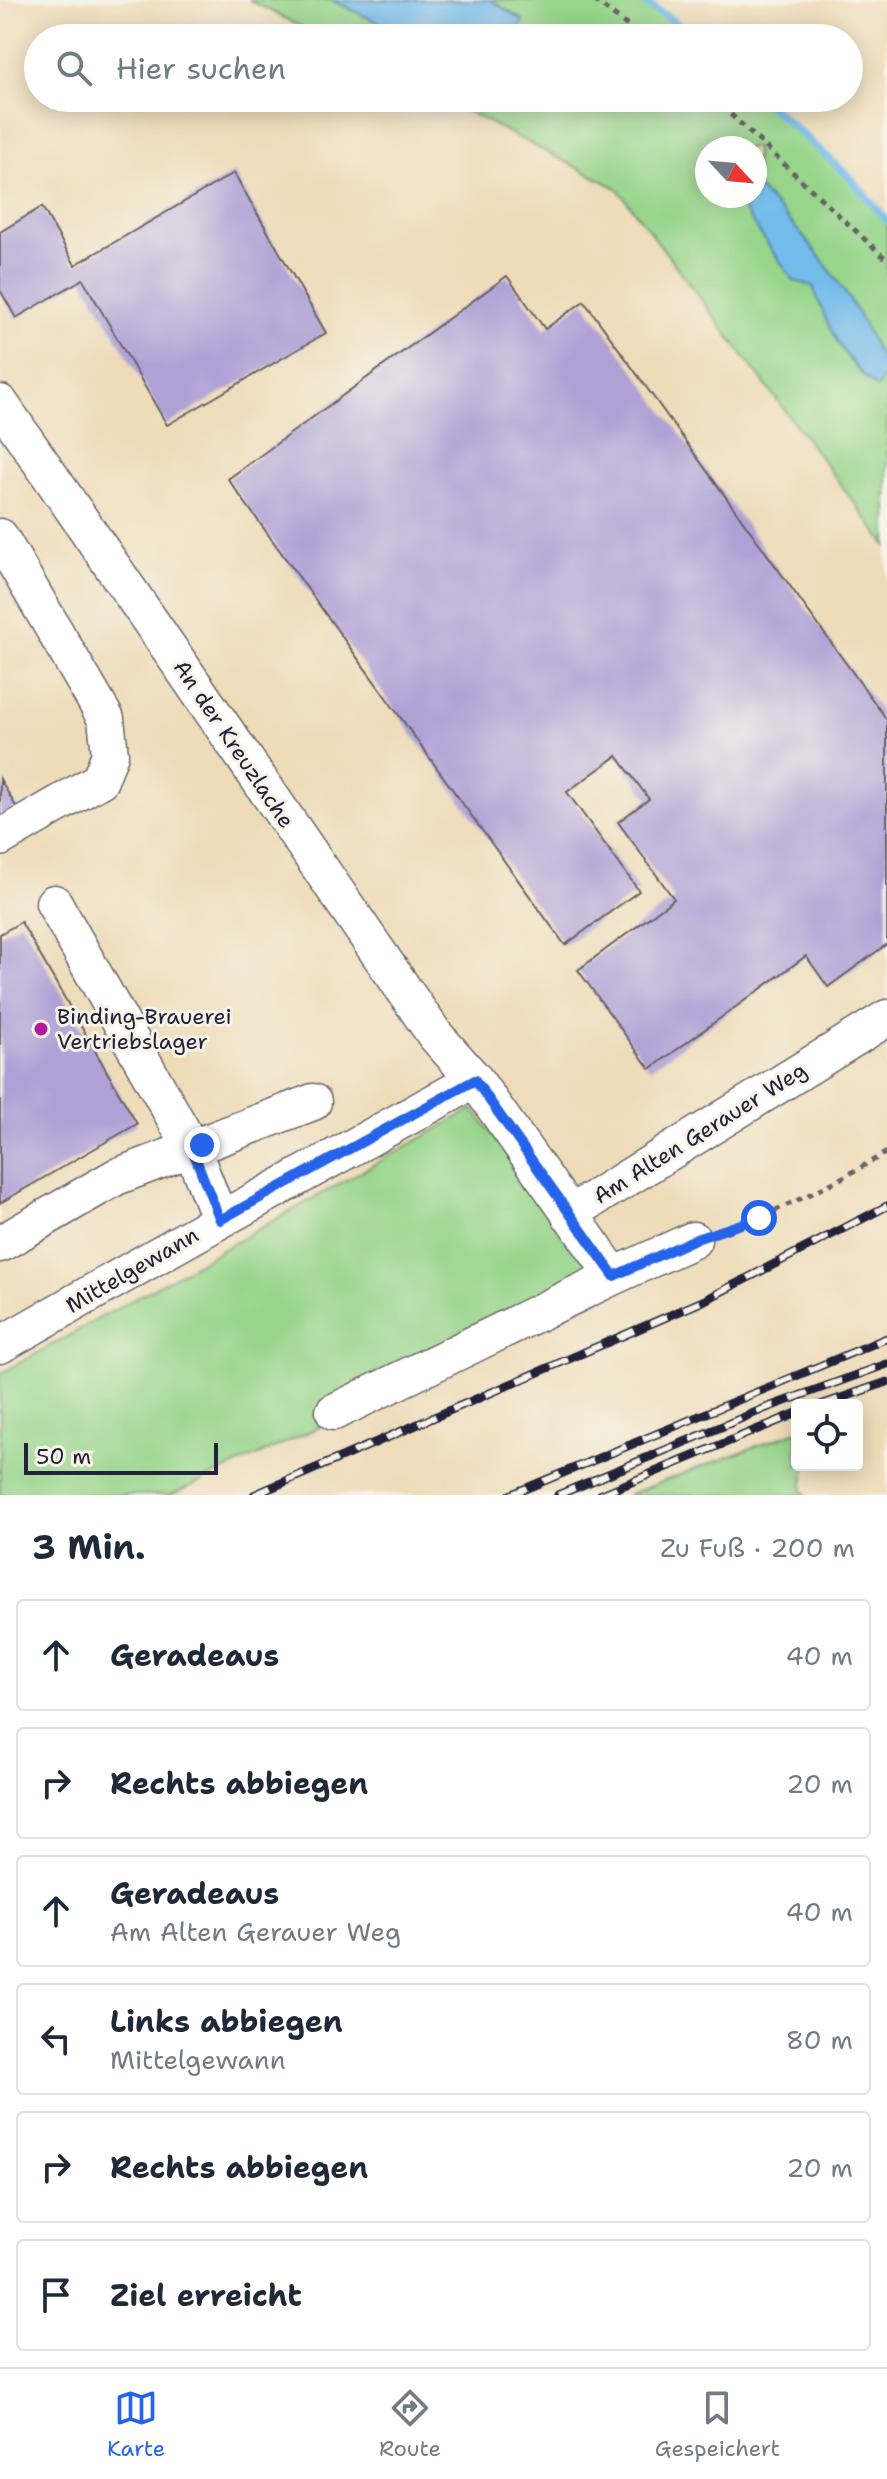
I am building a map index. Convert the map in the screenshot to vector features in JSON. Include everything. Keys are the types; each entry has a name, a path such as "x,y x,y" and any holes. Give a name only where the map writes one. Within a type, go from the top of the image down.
{"street":[{"name":"An der Kreuzlache","path":"0,403 435,1035 475,1080"},
{"path":"0,537 106,719 110,754 100,780 0,838"},
{"path":"54,903 192,1149 220,1220"},
{"name":"Am Alten Gerauer Weg","path":"475,1080 569,1214 887,1018"},
{"name":"Mittelgewann","path":"0,1345 475,1080"},
{"path":"0,1244 116,1177 313,1102"},
{"path":"569,1214 614,1276"},
{"path":"334,1412 693,1240"}],"path":[{"path":"594,0 625,24"},
{"path":"728,112 887,260"},
{"path":"693,1240 759,1218 887,1152"}],"green space":[{"path":"249,0 332,0 381,24 296,24"},
{"path":"491,0 640,0 677,24 521,24 523,20"},
{"path":"468,112 777,112 850,177 887,221 887,546 617,188"},
{"path":"473,1109 612,1293 171,1495 0,1495 0,1374"},
{"path":"791,1433 791,1471 805,1471 802,1489 806,1495 627,1495"}],"water":[{"path":"332,0 491,0 523,21 522,24 381,24"},
{"path":"767,197 832,273 862,321 886,373 877,388 865,378 838,342 813,286 794,281 742,208 767,208"}],"building":[{"path":"234,173 326,333 167,425 83,279 16,318 0,290 0,232 42,207 75,265"},
{"path":"507,276 545,329 584,301 887,720 887,944 828,987 806,956 650,1069 578,970 674,899 618,822 649,799 617,756 567,792 639,891 565,945 228,479"},
{"path":"0,779 19,812 0,824"},
{"name":"Binding-Brauerei Vertriebslager","path":"21,922 137,1124 0,1203 0,934"}],"waterway":[{"path":"640,0 677,24"},
{"path":"777,112 850,177 887,221"}],"railway":[{"path":"254,1495 703,1301 887,1206"},
{"path":"510,1495 887,1338"},
{"path":"558,1495 766,1408 887,1364"},
{"path":"838,1399 887,1382"},
{"path":"600,1495 791,1415"}],"place":[{"name":"Binding-Brauerei Vertriebslager","path":"41,1029"}],"route":[{"path":"202,1145 192,1149 220,1220 475,1080 614,1276 693,1240 759,1218"}]}
